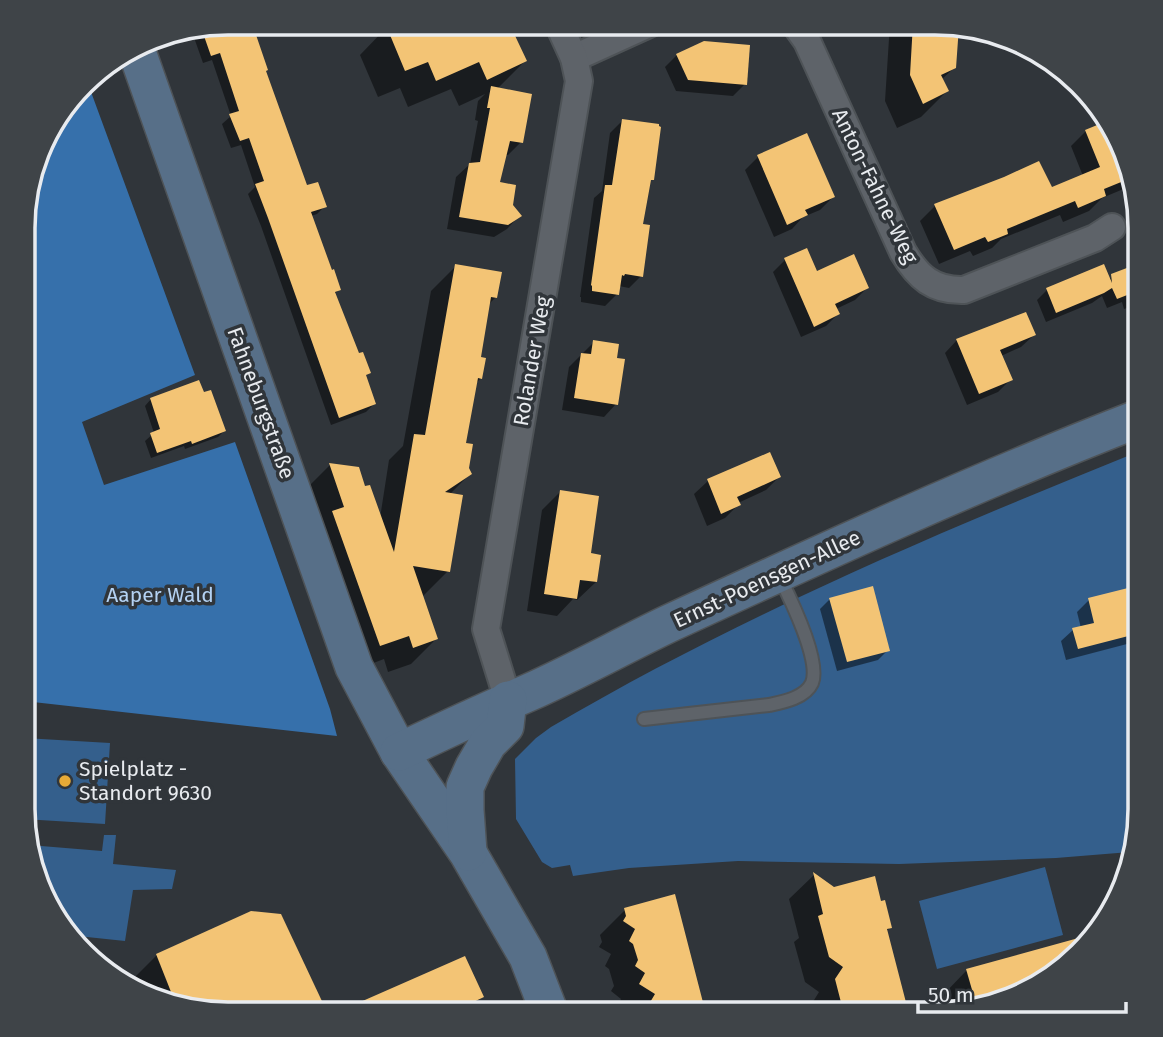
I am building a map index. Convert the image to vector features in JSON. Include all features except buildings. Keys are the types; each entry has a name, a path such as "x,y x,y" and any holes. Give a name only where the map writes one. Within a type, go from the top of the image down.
{"street":[{"name":"Rolander Weg","path":"508,700 486,629 576,107 579,81 574,58 563,35"},
{"path":"574,58 625,35"},
{"name":"Anton-Fahne-Weg","path":"803,35 903,253 913,269 927,281 943,288 964,290 1095,238 1112,227"},
{"name":"Fahneburgstraße","path":"139,57 354,667 400,752 468,853 502,911 528,957 545,1002"},
{"name":"Ernst-Poensgen-Allee","path":"400,752 778,573 1061,448 1128,423"},
{"path":"468,853 465,787 488,743 505,726 508,700"}],"lane":[{"path":"644,719 769,705 787,701 803,693 812,683 811,655 797,614 778,573"}],"shaded area":[{"path":"1128,456 1128,821 1122,853 899,864 738,861 629,868 573,876 570,865 552,868 542,862 516,819 515,759 536,738 622,687 694,649 840,578"},
{"name":"Spielplatz - Standort 9630","path":"35,739 110,743 105,824 35,820"},
{"path":"104,835 116,835 113,864 176,870 172,889 133,890 125,941 83,936 61,905 50,883 39,846 102,851"},
{"path":"1045,867 1063,935 937,969 919,901"}],"green space":[{"name":"Aaper Wald","path":"91,93 195,375 82,422 104,485 235,442 330,709 337,736 35,702 37,203 42,178 55,143 75,111"}],"place":[{"name":"Spielplatz - Standort 9630","path":"65,781"}]}
